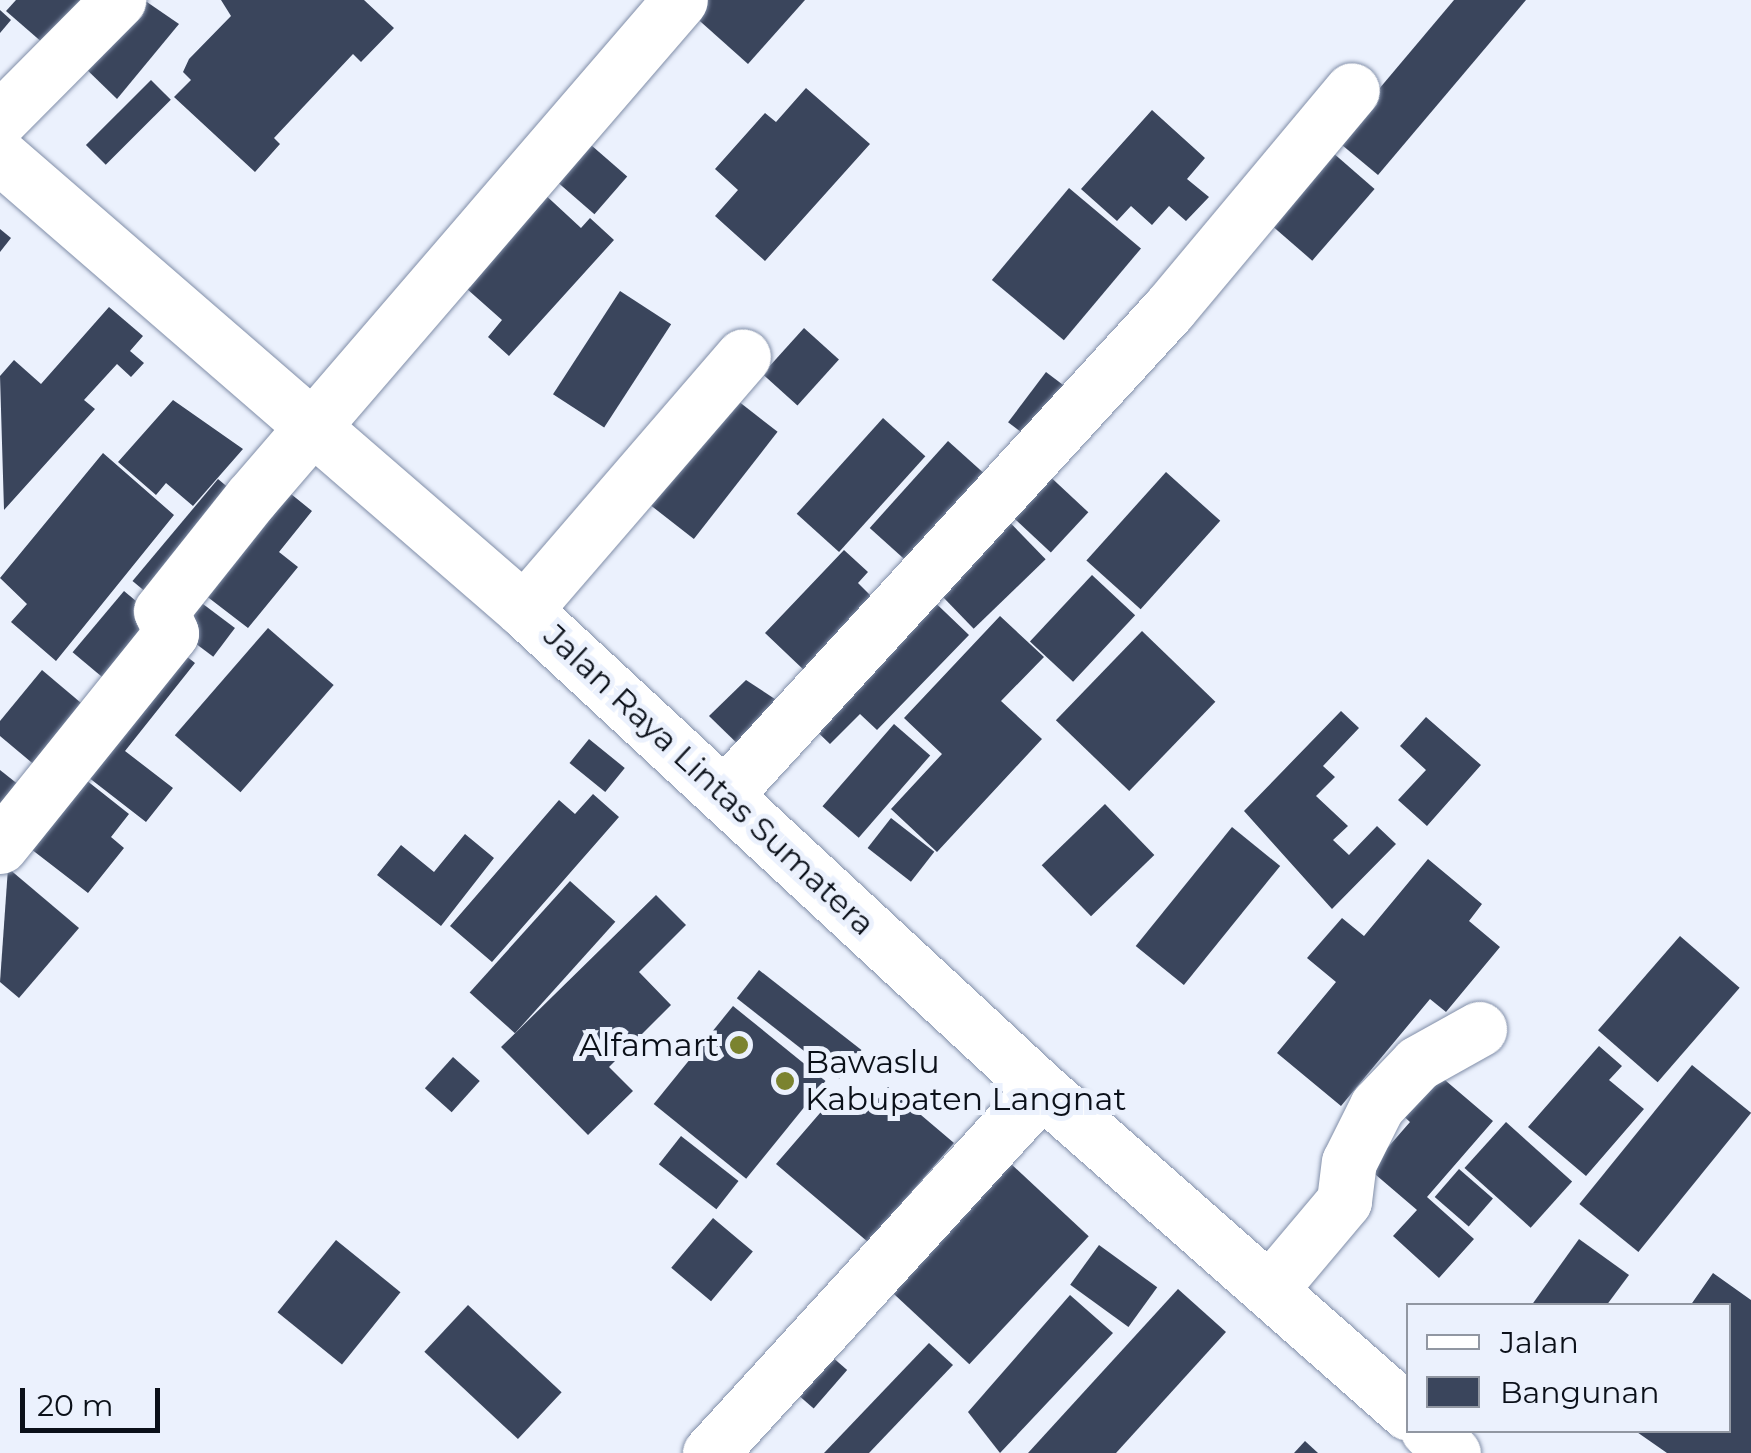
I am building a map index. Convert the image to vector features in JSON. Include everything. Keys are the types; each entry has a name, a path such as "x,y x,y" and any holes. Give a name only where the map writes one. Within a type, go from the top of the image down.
{"main road":[{"path":"0,119 118,0"},
{"path":"0,846 171,633 161,612 311,430 680,0"},
{"path":"726,792 1169,309 1352,90"},
{"name":"Jalan Raya Lintas Sumatera","path":"0,156 311,430 524,610 726,792 1042,1090 1406,1411"},
{"path":"524,610 744,356"},
{"path":"1270,1289 1344,1201 1349,1162 1377,1106 1418,1063 1479,1029"},
{"path":"710,1453 1042,1090"},
{"path":"1431,1433 1453,1453"}],"building":[{"path":"16,0 110,0 59,57 6,11"},
{"path":"144,0 179,24 117,99 80,63"},
{"path":"221,0 364,0 394,28 361,62 353,54 274,138 280,144 255,172 174,97 191,80 183,72 189,59 231,16"},
{"path":"704,0 805,0 748,64 692,14"},
{"path":"1454,0 1526,0 1378,175 1336,140"},
{"path":"0,10 11,20 0,33"},
{"path":"151,80 171,100 106,165 86,145"},
{"path":"806,88 870,144 765,261 715,216 738,190 715,169 765,113 776,122"},
{"path":"1152,110 1205,158 1187,179 1209,197 1186,221 1169,206 1152,225 1131,206 1117,221 1081,189"},
{"path":"591,145 627,176 594,214 558,183"},
{"path":"1324,145 1375,189 1312,261 1262,217"},
{"path":"1069,188 1141,248 1064,340 992,280"},
{"path":"540,190 581,228 590,218 614,240 509,356 488,337 502,320 458,281"},
{"path":"0,229 11,238 0,252"},
{"path":"620,291 671,324 604,427 553,394"},
{"path":"109,307 143,336 130,351 144,363 131,377 117,364 84,400 95,409 4,510 0,376 14,360 41,384"},
{"path":"804,328 839,359 797,406 763,374"},
{"path":"1046,372 1067,388 1029,438 1008,422"},
{"path":"724,390 778,432 694,539 640,497"},
{"path":"173,400 243,449 193,506 166,483 156,495 118,462"},
{"path":"883,418 925,456 839,552 797,514"},
{"path":"948,441 993,482 915,569 870,528"},
{"path":"103,453 174,515 56,661 11,622 27,604 0,578"},
{"path":"1043,470 1088,512 1051,553 1005,510"},
{"path":"1166,472 1220,521 1141,609 1086,560"},
{"path":"218,479 243,500 158,602 133,581"},
{"path":"275,481 312,511 279,552 298,567 248,628 192,585"},
{"path":"997,509 1046,559 974,629 925,578"},
{"path":"844,550 868,572 858,583 875,600 806,672 765,633"},
{"path":"1092,575 1135,615 1073,682 1030,642"},
{"path":"922,590 969,635 877,730 860,714 830,744 805,720"},
{"path":"124,591 165,625 113,686 73,652"},
{"path":"191,595 235,628 213,657 169,624"},
{"path":"1000,616 1044,657 1001,701 1042,739 937,852 891,809 942,754 904,718"},
{"path":"268,628 334,685 240,792 175,735"},
{"path":"1142,631 1215,702 1129,791 1056,720"},
{"path":"171,644 195,663 125,751 173,788 146,822 88,777"},
{"path":"42,670 87,708 37,767 0,736 0,721"},
{"path":"746,680 790,709 747,753 709,716"},
{"path":"1341,711 1359,728 1323,766 1335,777 1316,796 1348,826 1333,840 1349,855 1377,826 1396,844 1332,909 1244,811"},
{"path":"1426,717 1481,765 1427,826 1398,800 1426,770 1400,746"},
{"path":"894,724 930,755 859,838 822,806"},
{"path":"589,739 625,768 605,792 569,763"},
{"path":"0,770 24,789 0,819"},
{"path":"86,780 129,814 111,837 124,848 88,893 31,849"},
{"path":"593,794 619,817 492,962 450,926 559,800 575,814"},
{"path":"1105,804 1154,855 1091,916 1042,865"},
{"path":"891,818 934,852 911,882 868,848"},
{"path":"1232,827 1280,866 1184,985 1136,946"},
{"path":"465,834 494,858 441,926 377,875 401,845 434,872"},
{"path":"1428,859 1482,904 1469,921 1500,947 1446,1012 1430,999 1341,1106 1277,1053 1336,982 1307,958 1342,918 1364,936"},
{"path":"8,868 79,928 19,998 0,982"},
{"path":"570,881 615,922 515,1033 470,992"},
{"path":"656,895 686,925 639,972 671,1005 609,1067 633,1091 588,1135 501,1047"},
{"path":"1680,936 1740,988 1658,1082 1598,1030"},
{"path":"759,970 861,1050 839,1078 737,998"},
{"path":"733,1006 825,1081 746,1179 654,1104"},
{"path":"1599,1046 1622,1066 1609,1080 1644,1109 1586,1176 1528,1127"},
{"path":"453,1057 480,1081 452,1112 425,1088"},
{"path":"1692,1065 1751,1113 1638,1252 1579,1204"},
{"path":"1432,1069 1493,1121 1427,1197 1474,1239 1439,1278 1393,1236 1417,1210 1369,1169 1410,1122 1397,1110"},
{"path":"888,1087 954,1143 868,1242 776,1164 839,1091 865,1114"},
{"path":"1506,1122 1572,1182 1531,1228 1465,1168"},
{"path":"681,1136 739,1181 716,1209 659,1164"},
{"path":"1009,1162 1089,1236 969,1364 890,1290"},
{"path":"1459,1169 1493,1199 1469,1226 1435,1197"},
{"path":"713,1218 753,1251 711,1301 671,1268"},
{"path":"1579,1239 1629,1275 1608,1303 1533,1303"},
{"path":"336,1240 401,1292 342,1365 277,1312"},
{"path":"1099,1245 1157,1287 1128,1327 1070,1285"},
{"path":"1713,1273 1751,1300 1751,1453 1667,1453 1638,1433 1731,1433 1731,1303 1692,1303"},
{"path":"1178,1289 1226,1332 1116,1453 1028,1453"},
{"path":"1070,1295 1113,1333 1000,1453 968,1412"},
{"path":"468,1305 562,1392 518,1439 424,1352"},
{"path":"929,1343 953,1365 869,1453 824,1453"},
{"path":"823,1349 847,1370 814,1408 790,1387"},
{"path":"1305,1441 1318,1453 1294,1453"}],"place":[{"name":"Alfamart","path":"739,1045"},
{"name":"Bawaslu Kabupaten Langnat","path":"785,1081"}]}
